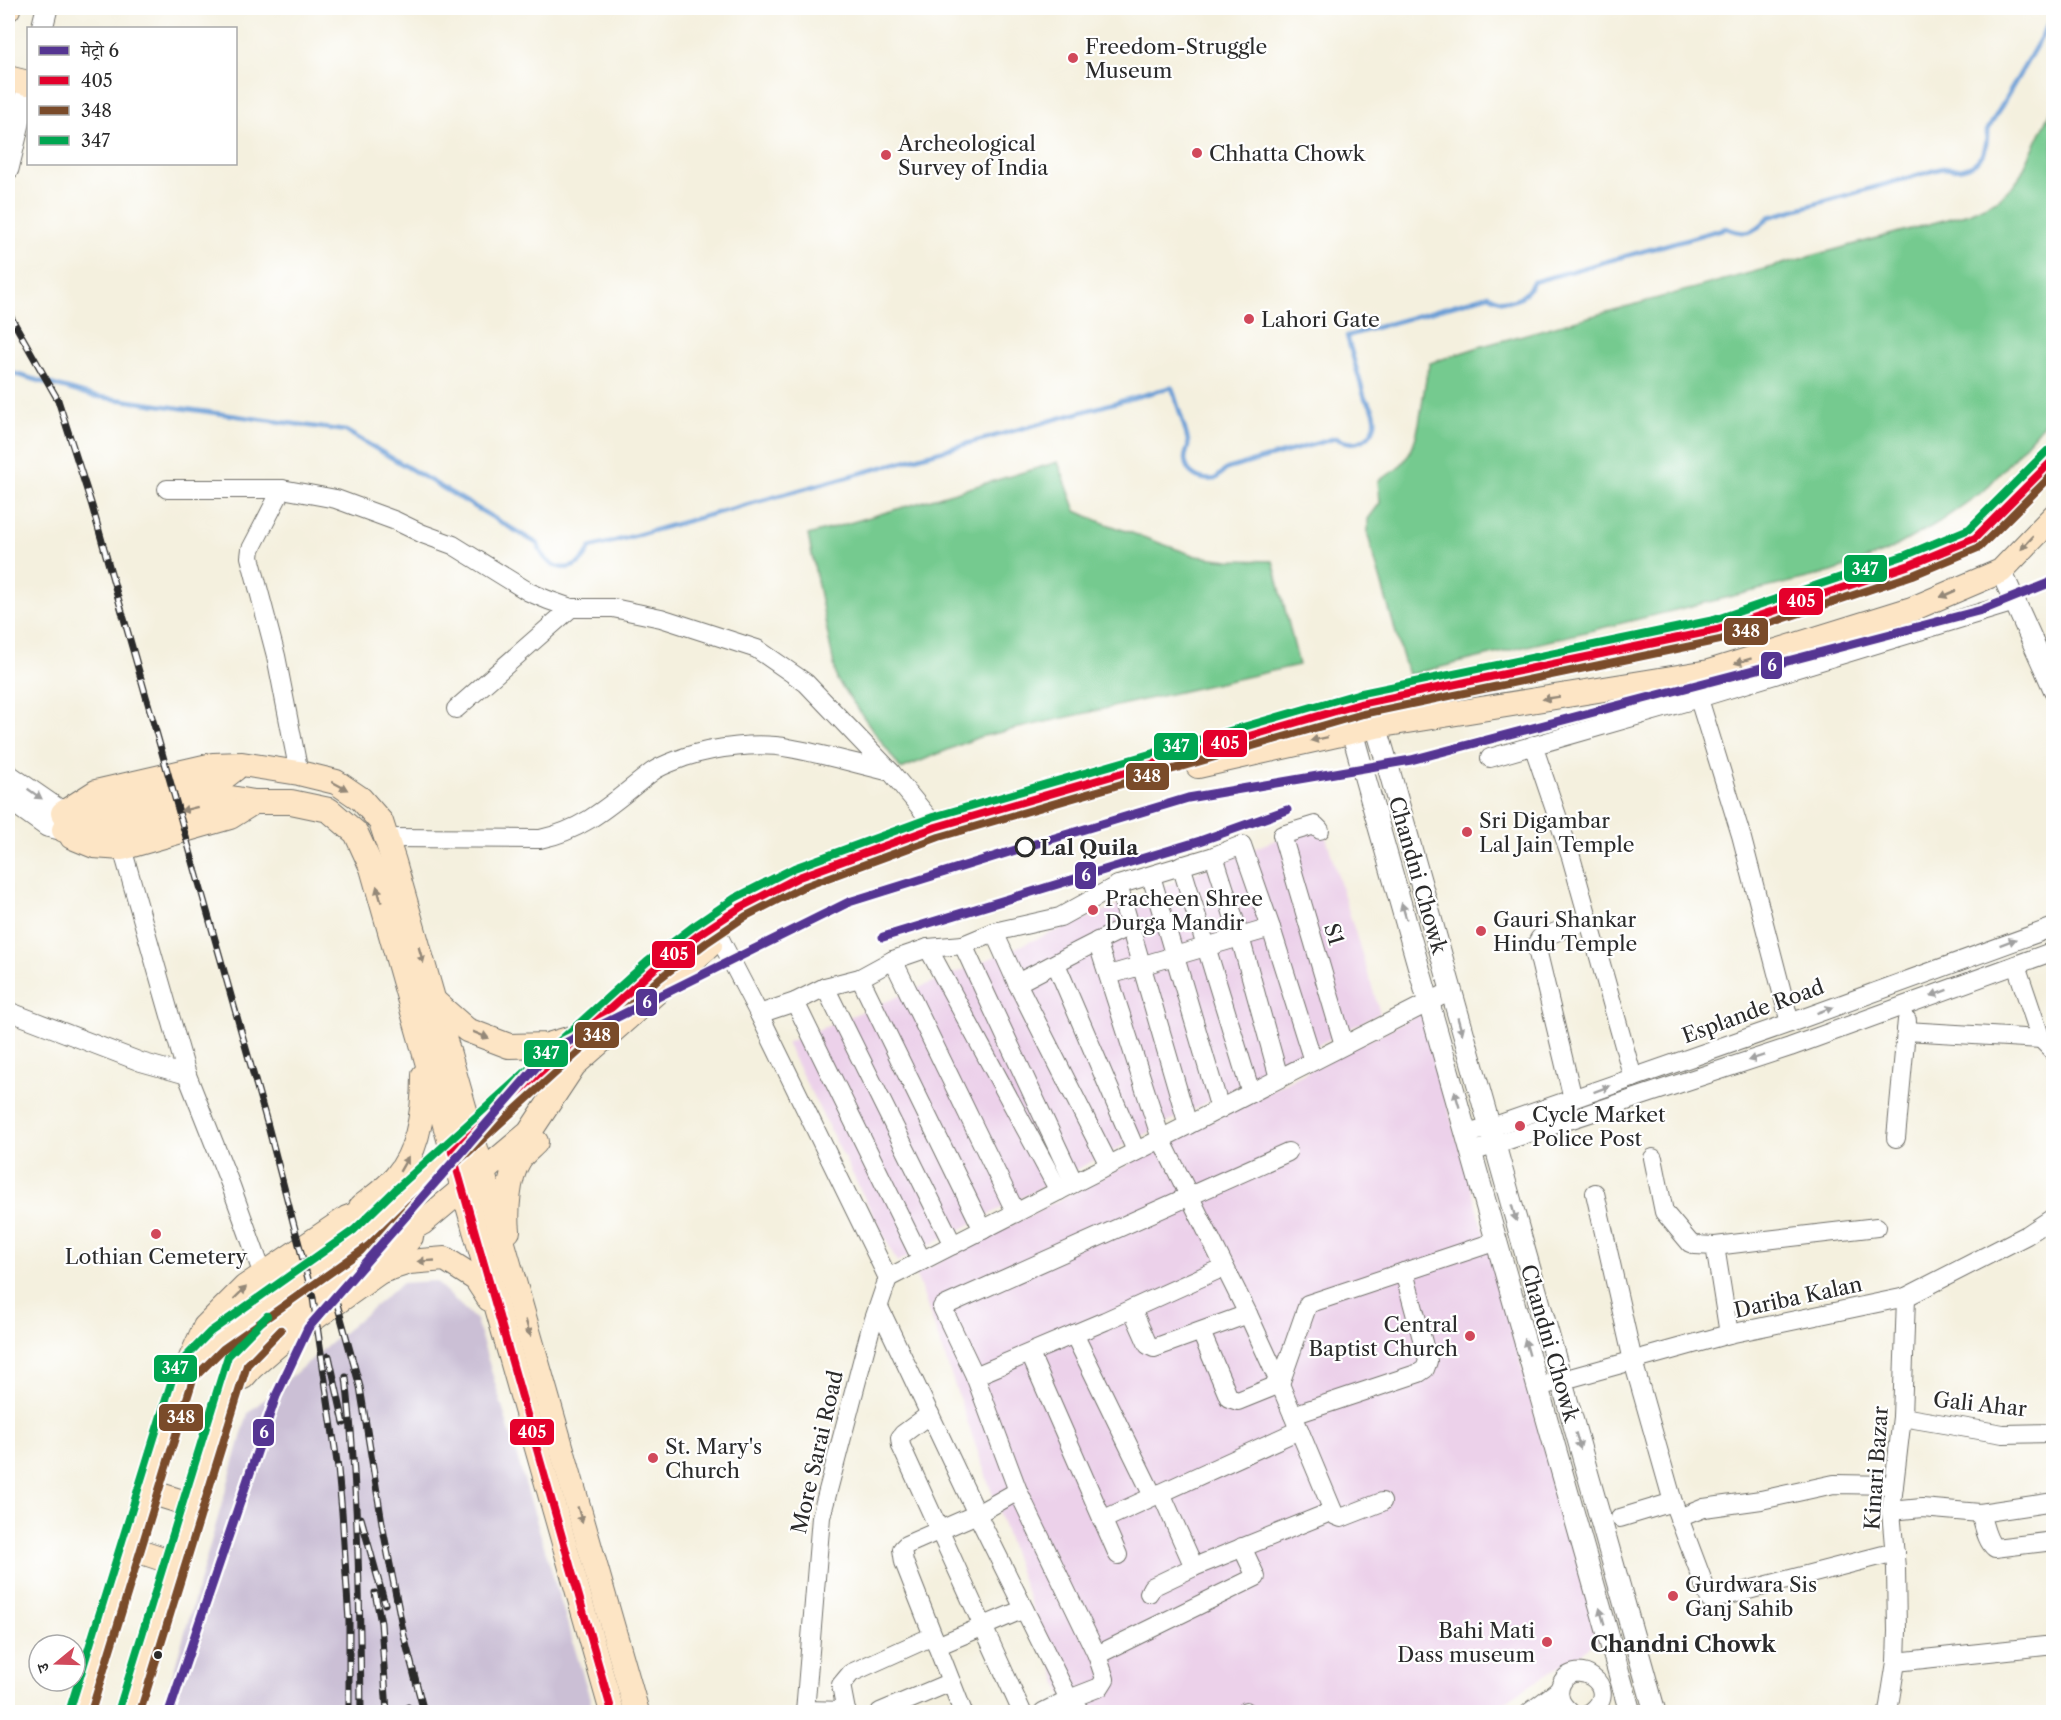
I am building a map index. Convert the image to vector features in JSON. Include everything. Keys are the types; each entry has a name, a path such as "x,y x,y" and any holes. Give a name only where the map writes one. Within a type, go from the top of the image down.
{"main road":[{"path":"8,78 27,85"},
{"path":"184,1374 216,1341 361,1238 452,1152 653,970 699,934 741,907 799,877 936,827 1360,704 1717,630 1910,565 1975,538 2054,458"},
{"path":"224,1400 251,1368 281,1342 381,1271 422,1223 529,1134 574,1065 732,926 807,883 922,840 1137,780 1376,726 1696,687 1912,609 2001,571 2054,516"},
{"path":"63,821 96,792 213,765 242,764 299,773 336,782 362,799 381,822 512,1271 637,1713"},
{"path":"63,821 118,828 231,798 254,802 291,802 329,810 356,833 372,868 612,1713"},
{"path":"63,821 72,837 94,846 122,848 230,817 254,802"},
{"path":"434,1001 467,1029 509,1046 548,1045 583,1034"},
{"path":"80,1713 184,1374 205,1327 245,1287 347,1218 396,1177 416,1143 424,1100 424,1054"},
{"path":"512,1271 506,1210 514,1173 519,1160 541,1137 574,1065"},
{"path":"347,1218 402,1198"},
{"path":"129,1713 238,1359 273,1324 366,1254 422,1223"},
{"path":"381,1271 409,1262 445,1259 476,1279 499,1317"},
{"path":"147,1491 192,1505"},
{"path":"130,1548 175,1563"}],"street":[{"path":"42,27 47,8"},
{"path":"8,169 27,89"},
{"path":"167,489 282,489 336,499 453,545 529,592 571,608 613,608 661,618 757,649 806,683 891,772 936,827"},
{"path":"282,489 251,549 250,557 276,656 299,773"},
{"path":"2001,571 2054,689"},
{"path":"1490,758 1696,687 2015,602"},
{"path":"456,709 571,608"},
{"path":"1696,687 1741,835 1790,1023"},
{"path":"1352,732 1360,704"},
{"name":"Chandni Chowk","path":"1360,704 1376,726 1655,1713"},
{"name":"Chandni Chowk","path":"1352,732 1630,1713"},
{"path":"1533,745 1571,857 1633,1078"},
{"path":"386,838 540,839 561,835 610,807 654,770 702,752 740,746 787,747 891,772"},
{"path":"8,775 63,821"},
{"path":"8,798 47,826 63,821"},
{"name":"S1","path":"1320,830 1315,825 1282,835 1344,1045"},
{"path":"759,1014 795,1002 825,987 860,978 893,960 928,948 963,945 994,932 1060,916 1118,885 1214,856 1242,845 1272,927 1313,1061"},
{"path":"122,848 187,1075 263,1275"},
{"path":"1214,856 1240,937 1279,1078"},
{"path":"1181,865 1251,1093"},
{"path":"1151,876 1220,1109"},
{"path":"1118,885 1188,1125"},
{"path":"1573,1099 1536,945 1540,938 1588,920"},
{"path":"1017,982 1130,926"},
{"path":"1109,975 1272,927"},
{"name":"Esplande Road","path":"1469,1143 1492,1136 1573,1099 2054,927"},
{"path":"994,932 1109,1165"},
{"path":"719,937 888,1278 1451,991"},
{"path":"1097,941 1161,1139 1248,1314 1333,1511 1341,1518 1382,1502"},
{"path":"963,945 1067,1187"},
{"path":"928,948 1067,1187"},
{"path":"1492,1136 1790,1047 2054,951"},
{"path":"893,960 1016,1213"},
{"path":"1056,964 1136,1151"},
{"path":"1906,1031 2047,1046 2016,965"},
{"path":"860,978 983,1230"},
{"path":"825,987 954,1245"},
{"path":"795,1002 922,1261"},
{"path":"1896,1138 1908,1004"},
{"path":"8,1011 141,1062 187,1075"},
{"path":"1043,1713 1075,1706 1100,1688 1105,1679 1097,1655 1018,1491 975,1376 942,1307 1287,1152"},
{"path":"1653,1158 1665,1215 1690,1243 1695,1245 1715,1246 1877,1227"},
{"path":"1595,1193 1633,1361 1676,1510 1710,1600 1894,1552"},
{"name":"Dariba Kalan","path":"1538,1387 1729,1334 1906,1297 2027,1235 2054,1217"},
{"path":"1201,1332 1229,1398 1238,1401 1280,1384 1308,1304 1497,1241"},
{"path":"1715,1246 1729,1334"},
{"path":"975,1376 1030,1354 1224,1267"},
{"path":"1102,1520 1296,1422 1425,1369 1428,1361 1404,1272"},
{"name":"More Sarai Road","path":"805,1711 812,1602 821,1516 870,1331 888,1278"},
{"name":"Kinari Bazar","path":"1888,1713 1896,1662 1897,1631 1891,1511 1902,1418 1906,1297"},
{"path":"879,1307 977,1514 1075,1706"},
{"path":"1132,1309 1150,1348 1248,1314"},
{"path":"1074,1334 1194,1567"},
{"path":"1030,1354 1118,1555"},
{"path":"930,1414 903,1434 900,1438 901,1446 1022,1713"},
{"name":"Gali Ahar","path":"1902,1418 2003,1434 2054,1433"},
{"path":"1620,1518 1761,1500 1834,1484 1894,1485"},
{"path":"963,1713 902,1549 906,1545 977,1514 1018,1491"},
{"path":"1891,1511 1922,1508 1980,1513 2054,1502"},
{"path":"1149,1593 1152,1587 1194,1567 1333,1511"},
{"path":"1980,1513 1988,1539 1995,1548 2054,1541"},
{"path":"1097,1655 1256,1577 1242,1547"},
{"path":"805,1711 846,1712 841,1684 851,1673 935,1641 984,1626 1024,1609"},
{"path":"1896,1662 2054,1645"},
{"path":"1598,1681 1619,1675 1641,1664"},
{"path":"1530,1713 1559,1689 1569,1676 1578,1673 1587,1674 1598,1681 1600,1700 1597,1707 1590,1713"},
{"path":"880,1713 951,1682"},
{"path":"1559,1689 1559,1699 1570,1713"}],"shaded area":[{"path":"1321,821 1380,1013 897,1262 786,1043"},
{"path":"1421,1013 1600,1640 1489,1712 1068,1712 916,1274"},
{"path":"435,1281 476,1320 594,1712 162,1712 248,1413 402,1283"}],"green space":[{"path":"2053,107 2053,413 1985,490 1939,522 1886,552 1832,572 1408,675 1368,536 1368,519 1380,503 1378,481 1398,468 1407,458 1413,446 1430,363 1479,347 1969,213 1999,199 2018,180"},
{"path":"1058,462 1076,511 1196,556 1229,560 1273,561 1299,665 979,737 901,769 837,680 808,535"}],"waterway":[{"path":"8,372 93,396 346,431 538,544 548,561 563,568 578,564 590,548 1172,387 1188,443 1186,465 1195,476 1215,479 1227,469 1336,438 1356,442 1371,434 1375,417 1365,399 1347,336 1489,295 1502,300 1514,300 1525,294 1533,282 1726,228 1744,233 1749,232 1759,227 1769,217 1943,168 1970,166 1976,162 1985,149 1987,131 2054,15"}],"railway":[{"path":"8,312 58,400 92,506 268,1126 313,1298 338,1469 342,1512 349,1622 349,1712"},
{"path":"336,1300 360,1387 383,1529 404,1636 424,1712"},
{"path":"329,1356 344,1423"},
{"path":"346,1377 356,1503 361,1712"},
{"path":"361,1518 385,1604"},
{"path":"375,1593 381,1623 387,1712"},
{"path":"408,1707 410,1712"}],"metro line":[{"name":"6","path":"169,1712 276,1396 308,1328 551,1050 849,902 1025,847 1188,798 1411,760 1982,610 2054,581"},
{"name":"6","path":"883,937 1200,841 1287,810"}],"transit line":[{"name":"347","path":"70,1709 176,1367 210,1332 354,1230 395,1190 647,962 735,898 794,868 933,817 1357,694 1714,620 1906,555 1969,529 2047,451"},
{"name":"405","path":"452,1152 653,970 700,934 741,907 799,877 936,827 1360,704 1717,630 1910,565 1975,538 2054,459"},
{"name":"348","path":"91,1712 193,1379 223,1349 368,1246 660,978 746,916 803,887 939,837 1363,714 1720,640 1913,575 1980,547 2054,473"},
{"name":"405","path":"452,1152 612,1712"},
{"name":"347","path":"119,1709 228,1356 267,1316"},
{"name":"348","path":"140,1712 247,1365 281,1330"}],"place":[{"name":"Freedom-Struggle Museum","path":"1073,58"},
{"name":"Chhatta Chowk","path":"1197,153"},
{"name":"Archeological Survey of India","path":"886,155"},
{"name":"Lahori Gate","path":"1249,319"},
{"name":"Sri Digambar Lal Jain Temple","path":"1467,832"},
{"name":"Lal Quila","path":"1025,847"},
{"name":"Pracheen Shree Durga Mandir","path":"1093,910"},
{"name":"Gauri Shankar Hindu Temple","path":"1481,931"},
{"name":"Cycle Market Police Post","path":"1520,1126"},
{"name":"Lothian Cemetery","path":"156,1234"},
{"name":"Central Baptist Church","path":"1470,1336"},
{"name":"St. Mary's Church","path":"653,1458"},
{"name":"Gurdwara Sis Ganj Sahib","path":"1673,1596"},
{"name":"Bahi Mati Dass museum","path":"1547,1642"}],"district":[{"name":"Chandni Chowk","path":"1683,1644"}]}
